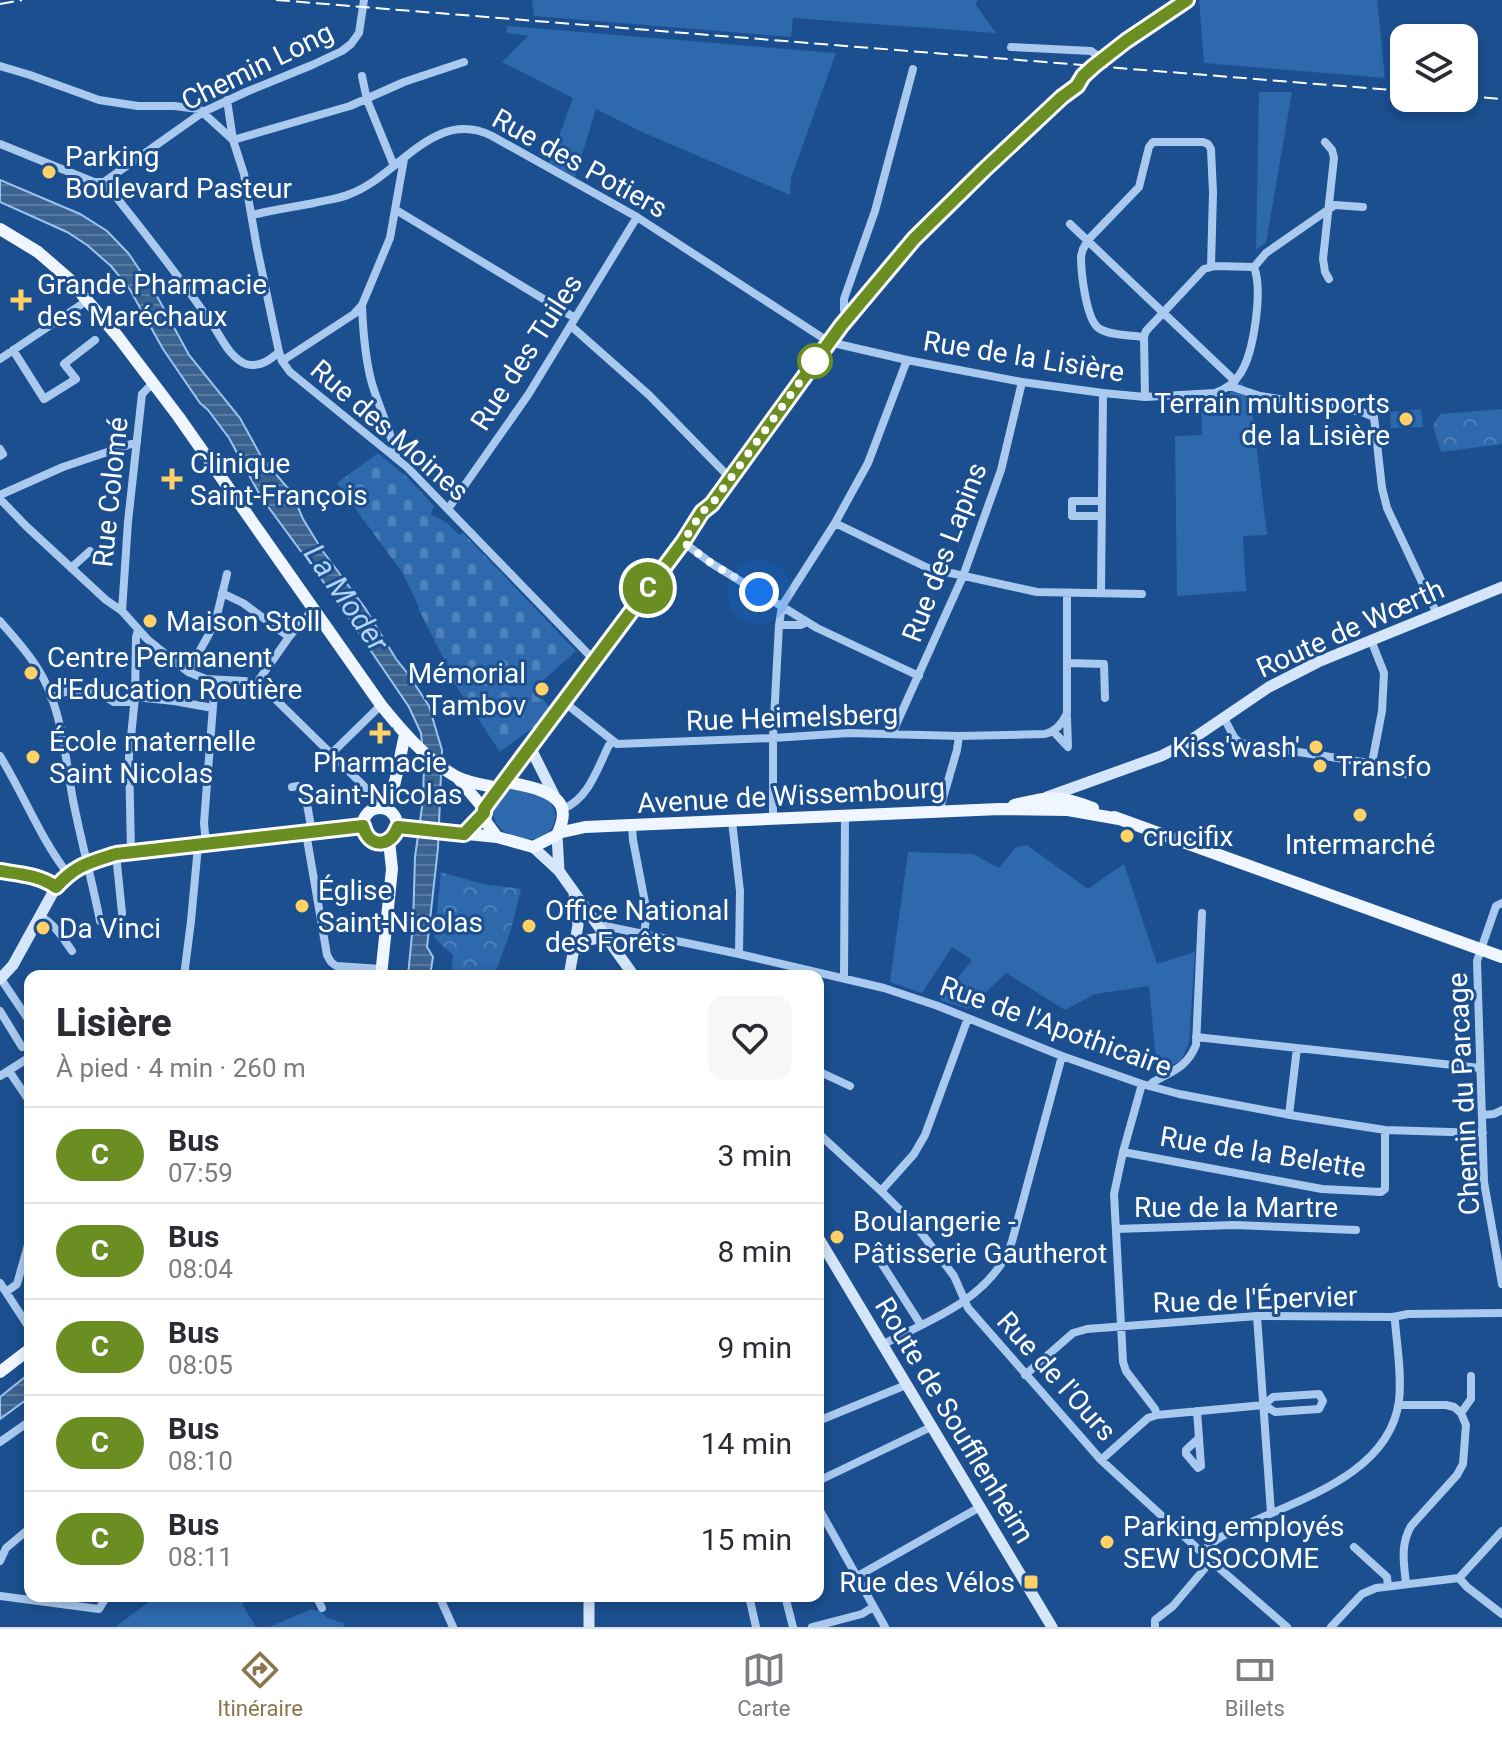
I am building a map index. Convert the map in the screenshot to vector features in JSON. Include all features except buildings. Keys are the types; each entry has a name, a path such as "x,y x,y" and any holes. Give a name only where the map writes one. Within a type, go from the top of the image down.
{"main road":[{"path":"0,229 55,266 88,300 154,382 381,705 410,739 456,776 484,811 486,822 497,837"},
{"path":"381,808 395,816 398,827 389,841 377,842 364,832 366,815 381,808 395,788 399,757 410,739"},
{"path":"456,776 475,783 502,785 516,782 554,795 563,810 585,827"},
{"path":"459,833 484,811 502,785"},
{"name":"Avenue de Wissembourg","path":"1000,809 1047,797 1073,804 1502,957"},
{"name":"Avenue de Wissembourg","path":"558,834 585,827 1032,810 1073,804 1094,808 1119,819"},
{"path":"398,827 497,837 533,847 558,834 563,810"},
{"path":"382,970 392,869 389,841"},
{"path":"0,1372 24,1354"}],"street":[{"name":"Chemin Long","path":"104,182 203,112 346,48 359,33 364,0"},
{"path":"502,785 829,342 914,239 1102,59 1187,0"},
{"path":"1011,47 1091,51 1102,59"},
{"path":"233,140 350,106 404,82 464,62"},
{"path":"0,66 99,100 138,106 191,106 203,112"},
{"path":"848,317 844,299 875,211 913,69"},
{"path":"362,76 367,100 394,166"},
{"name":"Rue des Moines","path":"227,100 280,356 290,372 396,457 594,660"},
{"name":"Rue des Moines","path":"203,112 233,140"},
{"name":"Rue des Potiers","path":"252,215 346,196 365,188 425,142 444,132 463,128 476,130 637,217 829,342"},
{"path":"1144,337 1097,328 1089,312 1081,260 1088,240 1139,187 1153,142 1203,142 1210,146 1211,267"},
{"path":"1325,142 1334,158 1323,259 1329,279"},
{"path":"0,144 94,182 104,182 197,302 234,356 245,364 253,365 280,356 354,314 362,305 387,246 404,158"},
{"path":"1145,397 1144,337 1150,325 1202,271 1211,267 1254,267 1266,253 1335,205 1363,207"},
{"path":"396,210 573,322 730,478"},
{"name":"Rue des Tuiles","path":"448,509 528,395 637,217"},
{"path":"1070,224 1163,312 1232,384 1260,396 1362,412 1374,417 1387,508 1437,614"},
{"path":"1232,384 1245,365 1254,327 1258,284 1254,267"},
{"path":"0,359 88,300"},
{"path":"362,305 371,380 396,457"},
{"path":"64,364 95,340"},
{"name":"Rue de la Lisière","path":"829,342 1022,382 1103,393 1145,397 1215,393 1232,384"},
{"path":"13,350 44,399 76,379"},
{"path":"57,354 83,388"},
{"path":"773,819 773,738 782,606 835,523 868,463 907,360"},
{"name":"Rue Colomé","path":"122,611 124,563 142,394 154,382"},
{"name":"Rue des Lapins","path":"893,734 963,576 1001,470 1022,382"},
{"path":"1101,593 1103,393"},
{"path":"137,442 63,467 0,497 71,568 188,672 215,680 244,681 265,689 370,792 381,808"},
{"path":"0,449 3,454 0,456"},
{"path":"1102,501 1072,501 1072,516 1102,516"},
{"path":"835,523 928,568 1037,592 1142,594"},
{"path":"683,542 711,563 807,622 919,676"},
{"path":"71,568 90,551"},
{"path":"188,672 209,634 227,574"},
{"name":"Route de Wœrth","path":"1047,797 1161,756 1294,674 1502,587"},
{"path":"222,593 243,603 289,637"},
{"path":"1053,731 1067,713 1067,594"},
{"path":"256,684 313,609"},
{"path":"0,621 33,661 47,685 61,729 73,802 100,921"},
{"path":"779,625 807,622"},
{"path":"131,853 129,756 138,630"},
{"path":"1371,640 1384,673 1382,711 1372,763"},
{"path":"1067,663 1104,664 1105,698"},
{"path":"185,970 202,845 215,680"},
{"path":"51,698 67,691 88,690 114,702 134,699 174,701 213,708"},
{"path":"563,810 586,791 613,742 564,702"},
{"path":"331,754 381,705"},
{"name":"Rue Heimelsberg","path":"613,742 622,745 849,733 959,736 1045,734 1053,731 1068,747 1067,713"},
{"path":"1224,718 1240,743 1395,767 1405,774"},
{"path":"939,812 959,736"},
{"path":"530,747 554,795"},
{"path":"0,756 44,839 68,874"},
{"path":"1073,804 1085,784"},
{"path":"1085,784 1084,797 1087,804 1094,808"},
{"path":"292,787 298,786 305,793 327,955 336,966 367,970"},
{"path":"844,978 845,816"},
{"path":"732,821 740,891 739,954"},
{"path":"24,1013 0,979 13,965 56,887 68,874 88,863 116,854 363,826"},
{"path":"632,826 647,913 644,934"},
{"path":"558,834 559,871"},
{"path":"533,847 559,871 630,970"},
{"path":"116,854 122,913"},
{"path":"0,870 32,876 56,887"},
{"path":"570,970 578,925 573,892"},
{"name":"Chemin du Parcage","path":"1502,903 1496,906 1477,961 1484,1182 1502,1284"},
{"path":"1157,1415 1123,1362 1114,1194 1123,1152 1146,1085 1183,1066 1196,1045 1202,913"},
{"path":"39,916 53,926 72,951"},
{"name":"Rue de l'Apothicaire","path":"600,928 605,926 809,970"},
{"path":"576,934 600,928"},
{"path":"572,953 600,928"},
{"name":"Rue de l'Apothicaire","path":"824,973 884,988 1146,1085 1289,1115 1385,1130 1483,1133"},
{"path":"0,1011 22,1047"},
{"path":"881,1191 914,1154 925,1135 968,1018"},
{"path":"1196,1037 1480,1068"},
{"path":"1289,1115 1297,1048"},
{"path":"882,1345 964,1302 986,1282 1006,1257 1062,1056"},
{"path":"24,1061 4,1074 24,1096"},
{"path":"824,1074 850,1086"},
{"path":"1483,1115 1502,1110"},
{"name":"Rue de la Belette","path":"1123,1152 1322,1189 1381,1192 1385,1189 1385,1130"},
{"name":"Rue de l'Ours","path":"824,1139 916,1226 954,1276 964,1302 1101,1460 1287,1627"},
{"name":"Rue de la Martre","path":"1116,1229 1234,1225 1356,1230"},
{"name":"Route de Soufflenheim","path":"824,1247 1052,1627"},
{"path":"6,1292 17,1284 24,1259"},
{"path":"882,1264 921,1325"},
{"path":"0,1283 24,1320"},
{"name":"Rue de l'Épervier","path":"1025,1375 1079,1330 1257,1316 1393,1317 1408,1314 1502,1313"},
{"path":"1257,1316 1271,1513"},
{"path":"1201,1552 1220,1538 1340,1481 1377,1450 1399,1405 1393,1317"},
{"path":"1461,1413 1471,1399 1471,1376"},
{"path":"824,1419 906,1385"},
{"path":"1101,1460 1148,1418 1157,1415 1264,1405 1273,1397 1319,1394 1323,1401 1319,1409 1275,1412 1264,1405"},
{"path":"1399,1405 1454,1407 1461,1413 1466,1425 1463,1464 1406,1535 1403,1547 1406,1584"},
{"path":"1197,1411 1199,1438"},
{"path":"0,1442 24,1425"},
{"path":"824,1478 931,1427"},
{"path":"856,1577 980,1507"},
{"path":"824,1518 885,1627"},
{"path":"1331,1627 1362,1594 1376,1588 1459,1578 1502,1531"},
{"path":"0,1561 6,1548 24,1533"},
{"path":"1354,1547 1387,1577 1388,1586"},
{"path":"1155,1627 1155,1620 1173,1606 1211,1561"},
{"path":"1459,1578 1502,1614"},
{"path":"0,1596 24,1599"},
{"path":"46,1602 99,1609 103,1602"},
{"path":"319,1602 322,1608"},
{"path":"442,1602 453,1627"},
{"path":"589,1602 589,1627"},
{"path":"750,1602 756,1627"},
{"path":"787,1602 793,1627"},
{"path":"812,1627 862,1614 873,1607"}],"green space":[{"path":"532,0 977,0 976,5 996,33 793,18 791,37 534,16"},
{"path":"1199,0 1377,0 1385,78 1204,63"},
{"path":"507,26 836,53 791,178 790,195 596,109 575,177 549,163 573,98 502,62 528,36 506,33"},
{"path":"1259,92 1292,92 1266,243 1256,249"},
{"path":"1242,382 1252,409 1267,535 1243,536 1246,591 1177,596 1175,436 1202,435 1201,400 1225,397"},
{"name":"Terrain multisports de la Lisière","path":"1421,409 1423,427 1391,428 1390,412"},
{"path":"1502,409 1502,444 1441,452 1433,426 1440,414"},
{"path":"378,453 408,478 434,506 431,514 459,535 463,533 576,651 535,688 551,710 546,718 500,752 451,678 403,574 337,483"},
{"path":"513,789 541,796 552,805 555,818 548,833 534,839 521,839 500,827 493,807 499,797"},
{"path":"1027,845 1088,889 1124,864 1157,964 1195,952 1189,1043 1181,1061 1157,1071 1149,986 1095,994 1065,1010 1006,973 968,1009 940,1000 972,960 952,947 922,993 890,982 908,852 973,854 999,868 1016,847"},
{"path":"441,872 482,884 521,889 496,970 452,970 453,955 434,938"},
{"path":"149,1602 245,1602 242,1604 256,1627 115,1627"},
{"path":"312,1609 343,1623 344,1627 269,1627"}],"water":[{"name":"La Moder","path":"0,180 80,214 107,231 129,254 158,298 189,355 240,418 262,458 292,493 322,550 365,608 429,706 442,750 438,848 427,947 433,957 431,970 409,970 424,764 421,733 409,707 261,497 229,438 200,403 163,349 129,288 111,266 87,245 67,232 0,202"},
{"path":"24,1378 24,1401 0,1419 0,1397"}],"railway":[{"path":"0,4 22,0"},
{"path":"276,0 1390,90"},
{"path":"1478,97 1502,99"}],"bus line":[{"name":"C","path":"0,871 32,876 56,887 82,865 116,854 363,826 367,837 377,842 389,841 398,827 464,834 484,813 502,784 841,326 914,239 984,170 1077,86 1094,66 1187,0"}],"place":[{"name":"Parking Boulevard Pasteur","path":"49,172"},
{"name":"Grande Pharmacie des Maréchaux","path":"21,300"},
{"name":"Terrain multisports de la Lisière","path":"1406,419"},
{"name":"Clinique Saint-François","path":"172,479"},
{"name":"Maison Stoll","path":"150,621"},
{"name":"Centre Permanent d'Education Routière","path":"31,673"},
{"name":"Mémorial Tambov","path":"542,689"},
{"name":"Pharmacie Saint-Nicolas","path":"380,733"},
{"name":"Kiss'wash'","path":"1316,747"},
{"name":"École maternelle Saint Nicolas","path":"33,757"},
{"name":"Transfo","path":"1320,766"},
{"name":"Intermarché","path":"1360,815"},
{"name":"crucifix","path":"1127,836"},
{"name":"Église Saint-Nicolas","path":"302,906"},
{"name":"Office National des Forêts","path":"529,926"},
{"name":"Da Vinci","path":"43,928"},
{"name":"Boulangerie - Pâtisserie Gautherot","path":"837,1237"},
{"name":"Parking employés SEW USOCOME","path":"1107,1542"},
{"name":"Rue des Vélos","path":"1031,1582"}],"route":[{"path":"759,592 683,542 815,361"}]}
